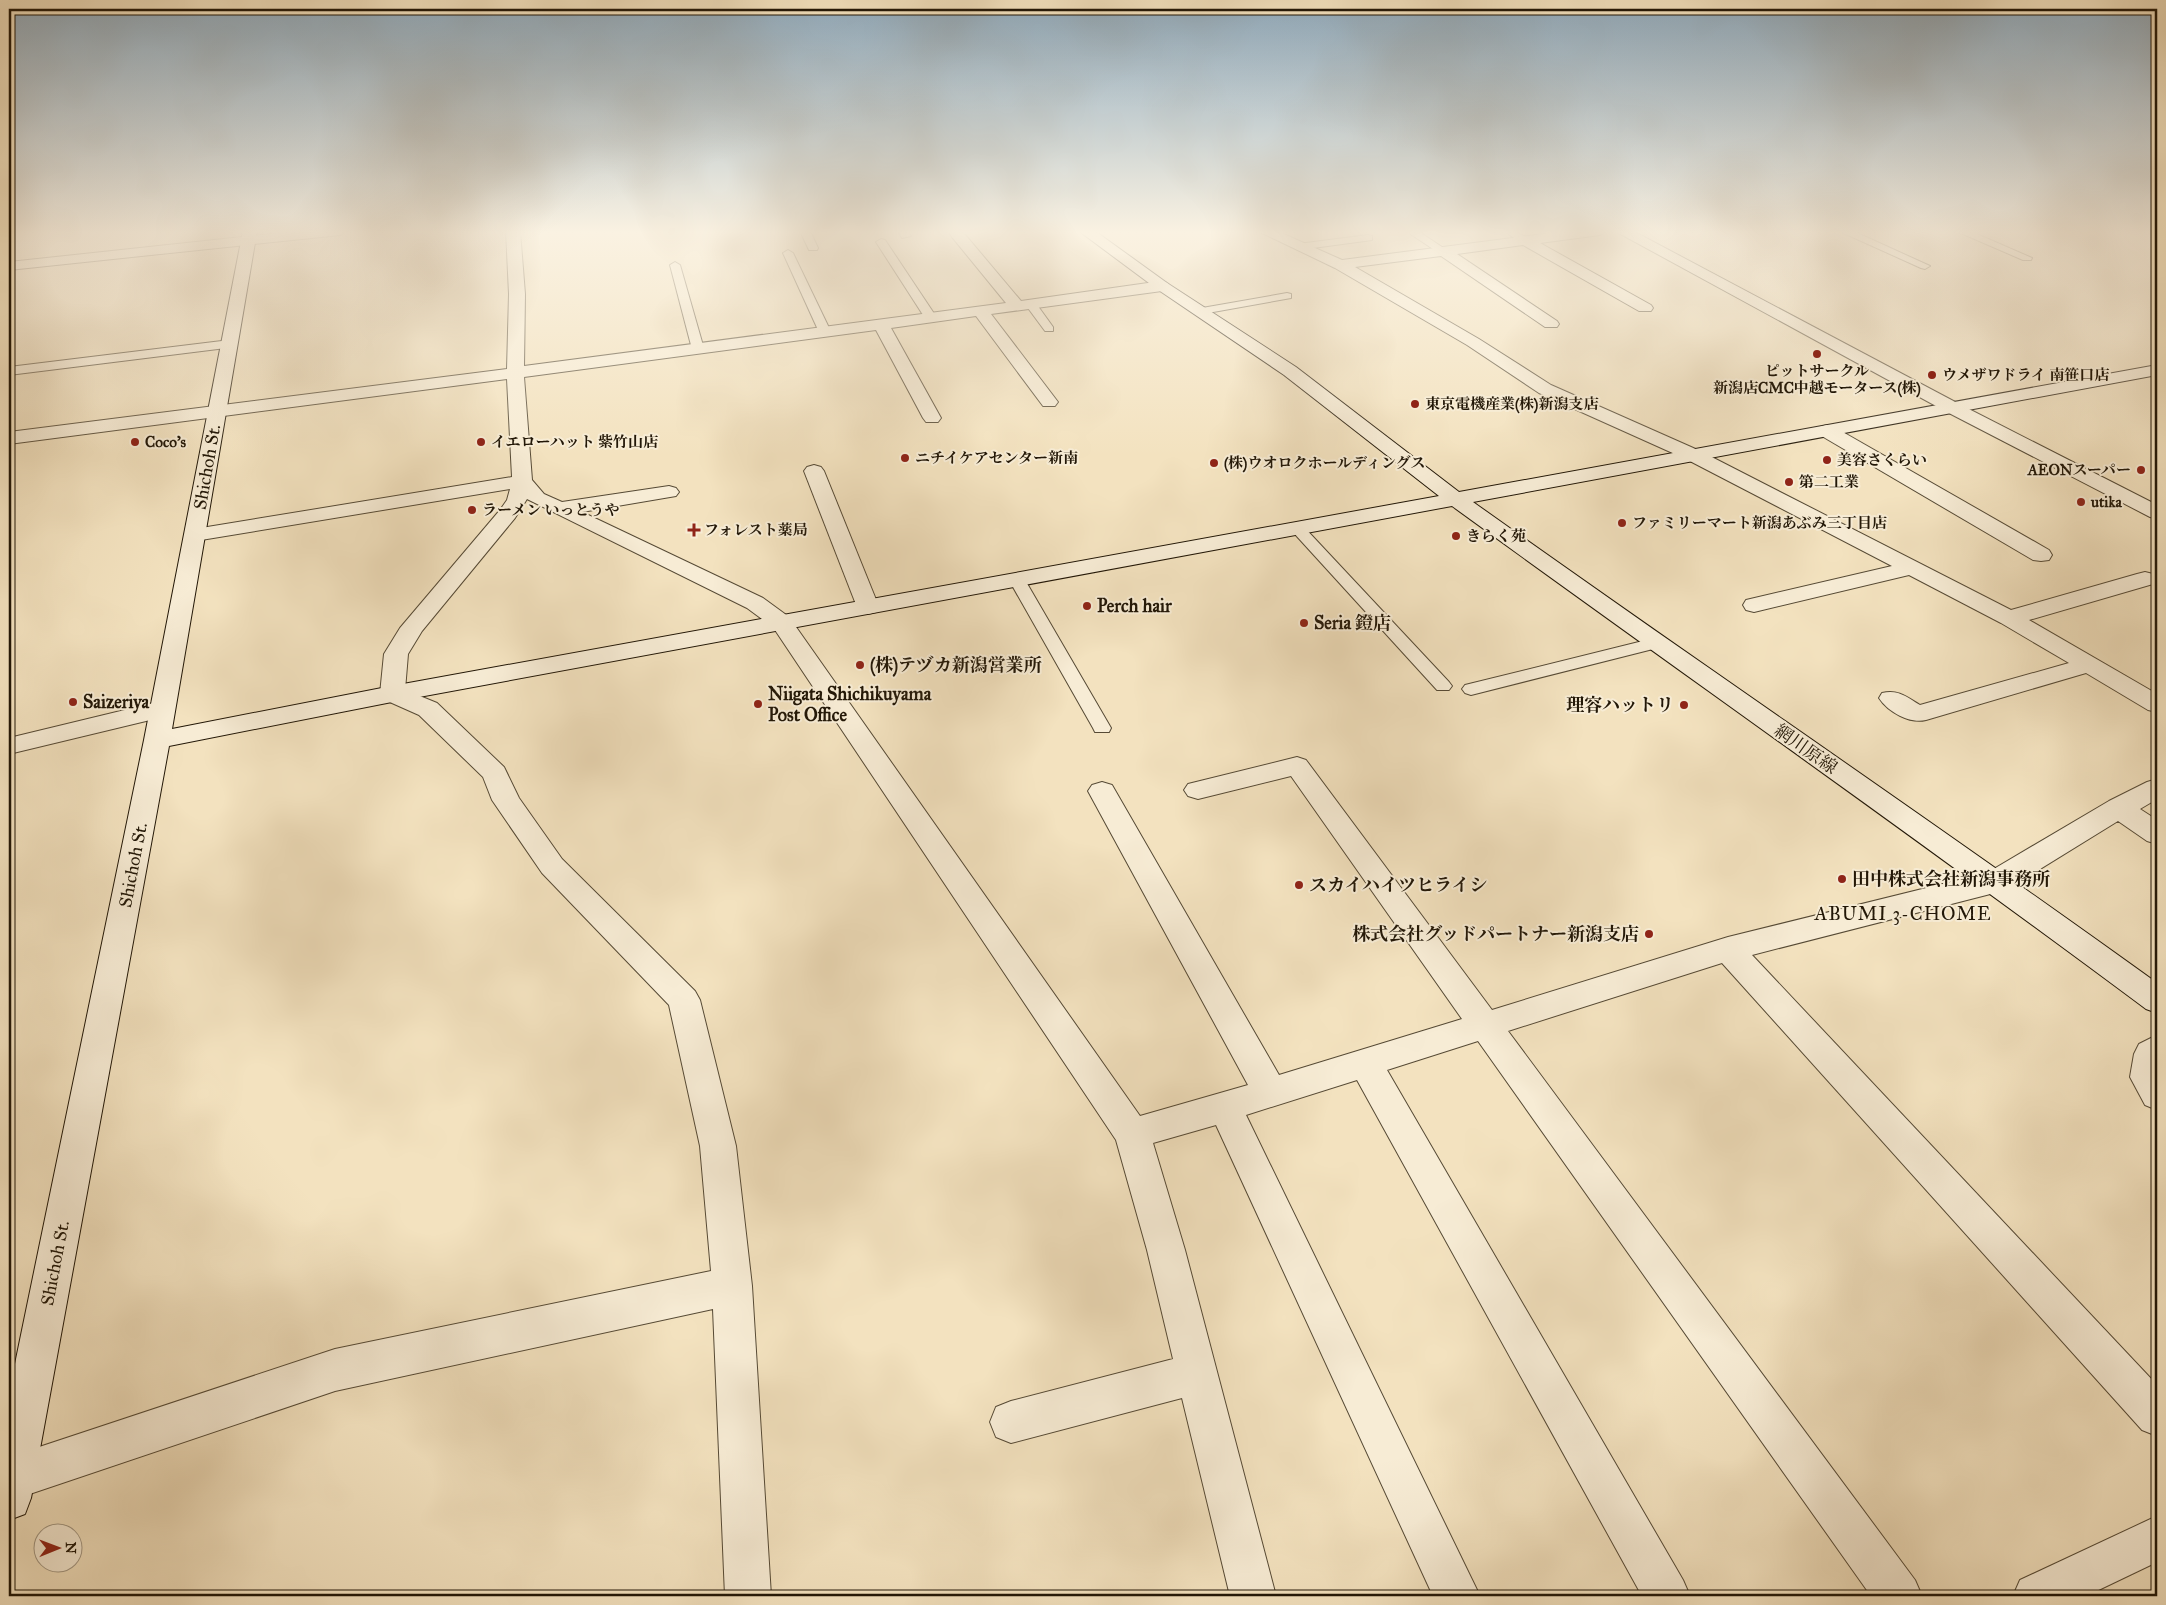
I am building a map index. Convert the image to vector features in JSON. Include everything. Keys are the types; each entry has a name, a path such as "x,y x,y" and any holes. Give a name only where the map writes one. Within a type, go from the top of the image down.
{"street":[{"name":"Shichoh St.","path":"10,1485 158,740 162,709 237,306"},
{"path":"392,694 396,654 412,628 508,514 517,500 522,481 515,371 517,306"},
{"path":"9,438 515,371 698,350 1017,306"},
{"name":"網川原線","path":"1194,306 1290,371 1456,499 1655,643 1996,882 2157,1000"},
{"path":"1410,306 1473,342 1545,389 1693,455 2009,618 2091,664 2150,694"},
{"path":"1524,306 1551,324"},
{"path":"1641,306 1645,308"},
{"path":"1762,306 1953,408 2157,513"},
{"path":"980,311 1048,402"},
{"path":"880,325 932,418"},
{"path":"158,740 392,694 2157,370"},
{"path":"1827,431 2041,554"},
{"path":"814,471 868,607"},
{"path":"522,481 537,498 755,603 781,622 1132,1134 1166,1250 1253,1596"},
{"path":"195,535 522,481"},
{"path":"560,509 669,492"},
{"path":"1754,605 1911,568"},
{"path":"2009,618 2145,579"},
{"path":"1891,698 1917,714 2091,664"},
{"path":"392,694 428,709 496,773 506,800 552,866 684,1000 718,1146 732,1286 748,1596"},
{"path":"9,746 162,709"},
{"path":"1198,790 1297,766 1898,1596"},
{"path":"1132,1134 1225,1107 1728,949 1996,882 2119,808 2157,788"},
{"path":"1102,791 1270,1092"},
{"path":"2119,808 2157,834"},
{"path":"1728,949 2157,1416"},
{"path":"2157,1049 2151,1054 2147,1077 2157,1095"},
{"path":"1365,1063 1667,1596"},
{"path":"1225,1107 1457,1596"},
{"path":"10,1485 335,1370 732,1286"},
{"path":"1011,1422 1197,1374"},
{"path":"2036,1596 2157,1539"}],"lane":[{"path":"686,306 698,350"},
{"path":"812,306 824,332"},
{"path":"923,306 931,318"},
{"path":"1025,306 1049,329"},
{"path":"1202,311 1231,306"},
{"path":"9,371 230,344"},
{"path":"1297,528 1443,686"},
{"path":"1017,580 1102,728"},
{"path":"1471,689 1655,643"}],"place":[{"name":"ピットサークル 新潟店CMC中越モータース(株)","path":"1817,354"},
{"name":"ウメザワドライ 南笹口店","path":"1932,375"},
{"name":"東京電機産業(株)新潟支店","path":"1415,404"},
{"name":"Coco's","path":"135,442"},
{"name":"イエローハット 紫竹山店","path":"481,442"},
{"name":"ニチイケアセンター新南","path":"905,458"},
{"name":"美容さくらい","path":"1827,460"},
{"name":"(株)ウオロクホールディングス","path":"1214,463"},
{"name":"AEONスーパー","path":"2141,470"},
{"name":"第二工業","path":"1789,482"},
{"name":"utika","path":"2081,502"},
{"name":"ラーメン いっとうや","path":"472,510"},
{"name":"ファミリーマート新潟あぶみ三丁目店","path":"1622,523"},
{"name":"フォレスト薬局","path":"694,530"},
{"name":"きらく苑","path":"1456,536"},
{"name":"Perch hair","path":"1087,606"},
{"name":"Seria 鐙店","path":"1304,623"},
{"name":"(株)テヅカ新潟営業所","path":"860,665"},
{"name":"Saizeriya","path":"73,702"},
{"name":"Niigata Shichikuyama Post Office","path":"758,704"},
{"name":"理容ハットリ","path":"1684,705"},
{"name":"田中株式会社新潟事務所","path":"1842,879"},
{"name":"スカイハイツヒライシ","path":"1299,885"},
{"name":"株式会社グッドパートナー新潟支店","path":"1649,934"}],"district":[{"name":"ABUMI 3-CHOME","path":"1903,913"}]}
